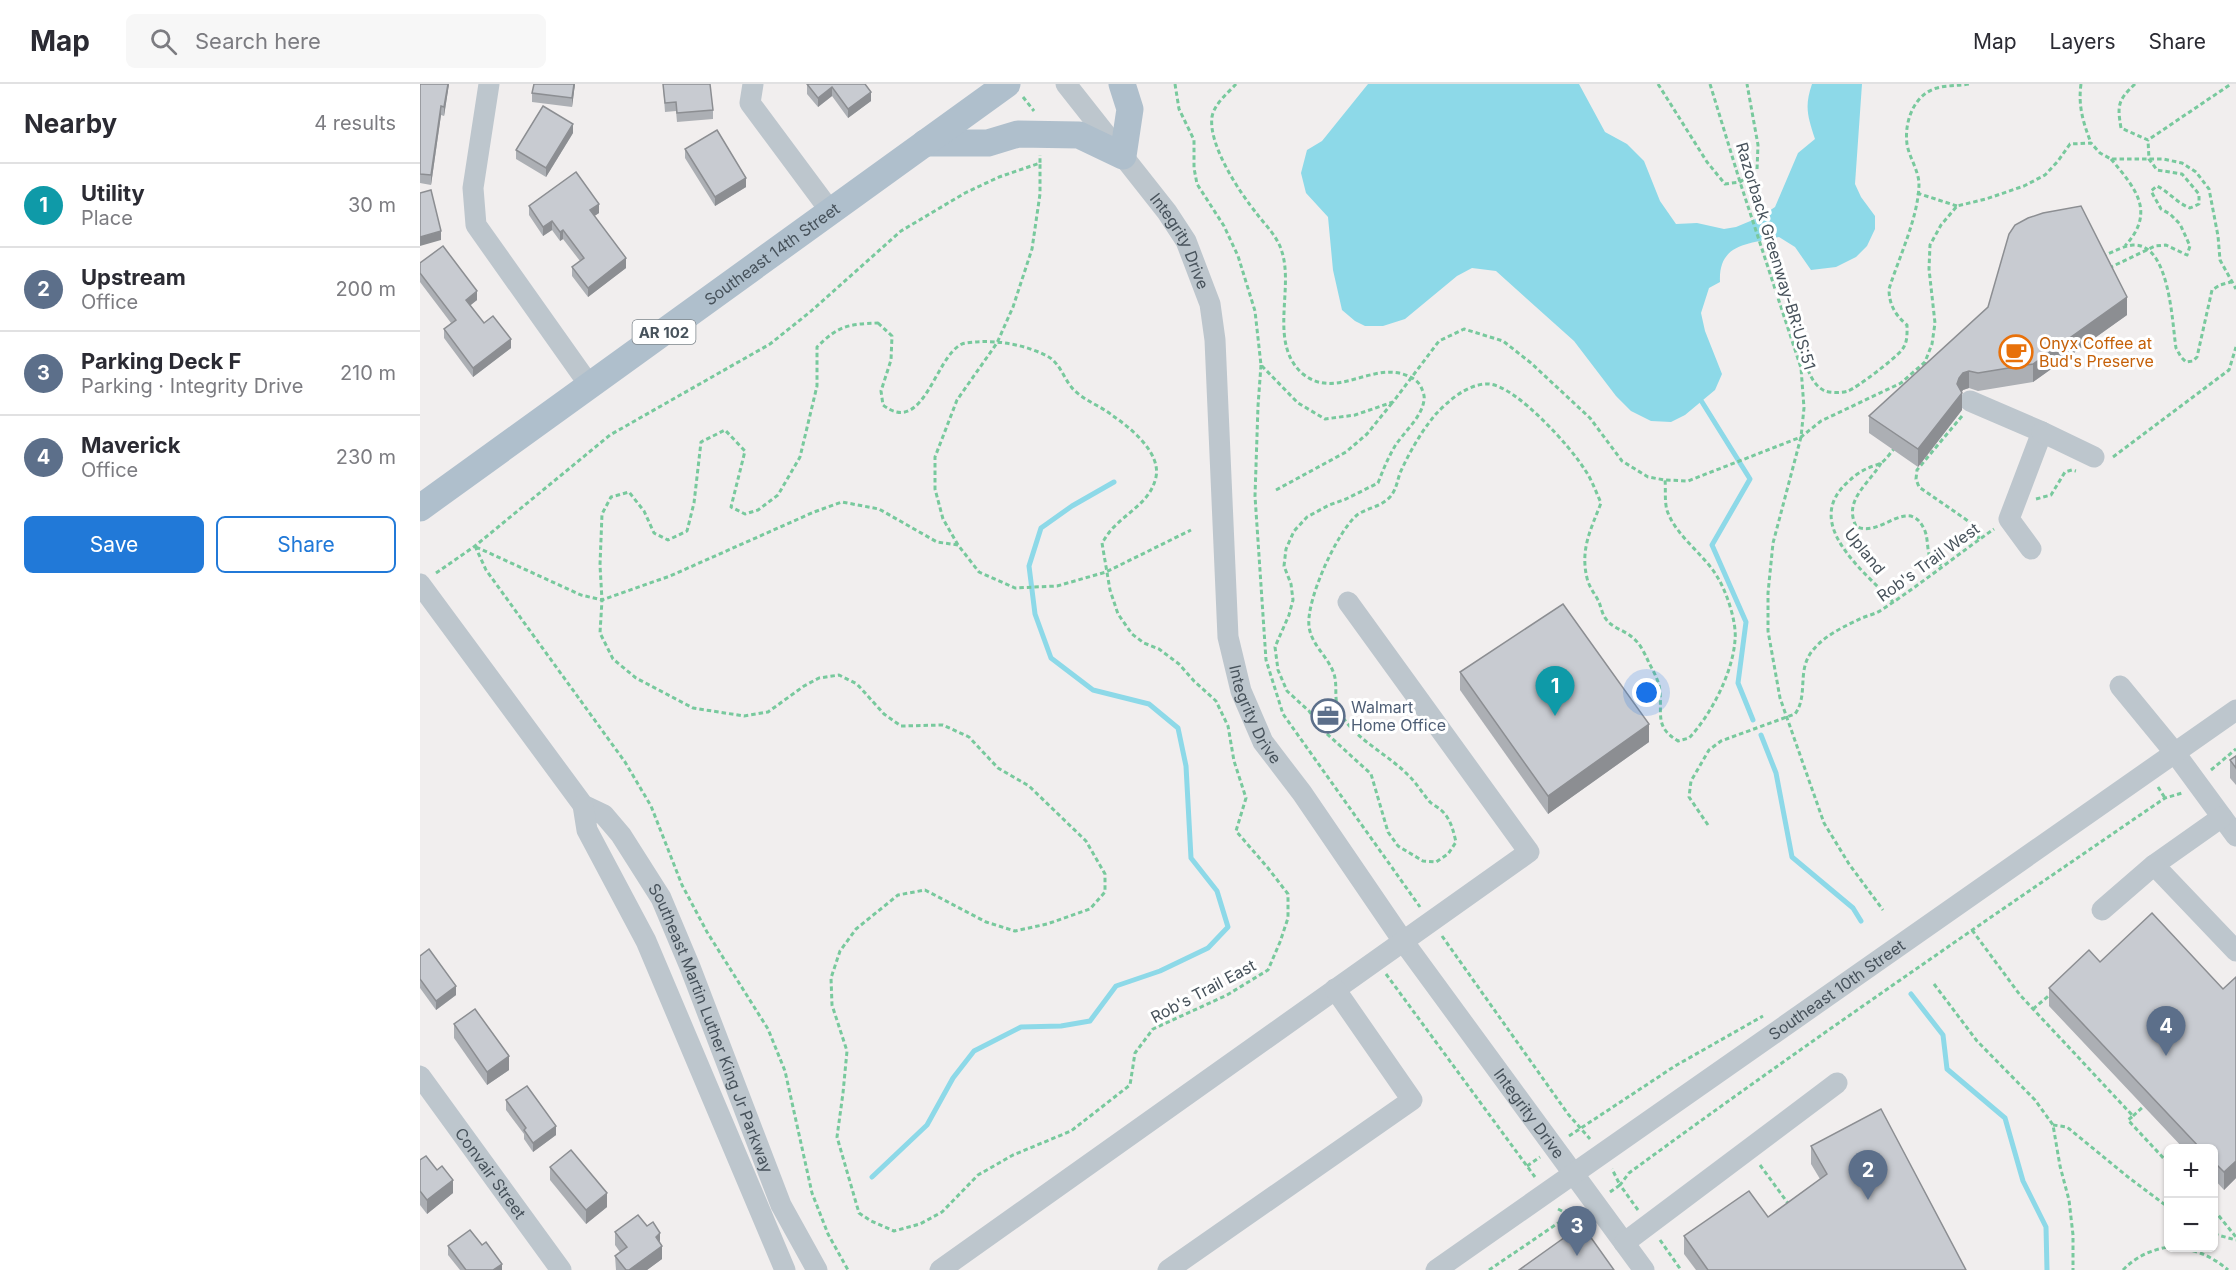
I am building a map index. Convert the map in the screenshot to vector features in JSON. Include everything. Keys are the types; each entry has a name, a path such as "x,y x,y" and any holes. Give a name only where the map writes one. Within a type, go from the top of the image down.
{"main road":[{"name":"Southeast 14th Street","path":"420,508 1007,84"},
{"path":"926,143 988,143 1018,134 1078,135 1123,156 1130,109 1122,84"}],"street":[{"path":"489,84 473,188 476,225 590,386"},
{"path":"753,84 750,103 831,212"},
{"name":"Integrity Drive","path":"1066,84 1167,212 1186,242 1210,304 1215,340 1228,637 1241,691 1263,742 1302,793 1403,941 1644,1270"},
{"path":"1971,402 2042,432 2093,464"},
{"path":"2031,549 2009,519 2042,432"},
{"name":"Southeast Martin Luther King Jr Parkway","path":"420,584 583,805 587,830 646,940 785,1270"},
{"path":"940,1270 1529,852 1348,602"},
{"path":"2120,686 2175,753 2236,836"},
{"name":"Southeast 10th Street","path":"1436,1270 2236,710"},
{"name":"Southeast Martin Luther King Jr Parkway","path":"583,805 604,815 621,835 661,898 690,967 781,1205 817,1270"},
{"path":"2102,910 2154,865 2222,817"},
{"path":"2154,865 2236,951"},
{"path":"1168,1270 1412,1100 1335,989"},
{"name":"Convair Street","path":"420,1076 561,1270"},
{"path":"1624,1243 1837,1083"}],"path":[{"path":"1175,84 1179,109 1194,140 1194,168 1197,184 1224,226 1238,256 1255,310 1261,365 1255,496 1266,660 1283,714 1568,1114 1587,1135"},
{"path":"1236,84 1212,116 1214,138 1221,158 1246,200 1271,231 1281,248 1286,267 1285,342 1293,359 1302,373 1315,382 1333,384 1351,381 1370,374 1398,371 1420,385 1425,398 1420,411 1386,462 1378,483 1307,517 1294,531 1286,549 1284,566 1292,584 1293,600 1275,647 1278,670 1287,691 1309,711 1325,732 1371,774 1388,832 1398,846 1423,861 1436,862 1448,854 1456,842 1452,825 1407,774 1368,743 1339,711 1334,674 1315,644 1309,626 1310,608 1332,549 1358,515 1389,497 1419,436 1448,402 1461,392 1476,387 1488,384 1503,388 1544,420 1589,478 1601,503 1588,531 1586,546 1588,585 1606,619 1617,629 1632,636 1641,647 1656,677 1660,692 1661,723 1668,735 1678,741 1689,738 1710,711 1723,686 1735,640 1734,623 1725,591 1718,577 1675,525 1667,511 1665,480"},
{"path":"1658,84 1707,162 1725,184 1740,182 1757,170 1758,145 1747,84"},
{"name":"Razorback Greenway-BR:US:51","path":"1710,84 1801,368 1804,408 1801,437 1773,543 1768,593 1768,631 1780,698 1824,823 1849,864 1883,910"},
{"path":"1791,334 1799,343 1814,381 1823,390 1834,393 1848,391 1902,350 1908,337 1907,325 1898,318 1892,308 1889,289 1915,210 1919,182 1907,144 1908,119 1923,95 1936,88 1969,84"},
{"path":"2081,84 2079,101 2082,120 2091,143 2100,153 2111,159 2132,185 2139,199 2141,217 2132,238 2123,248"},
{"path":"2135,84 2126,93 2118,108 2121,128 2148,140"},
{"path":"2148,140 2175,124 2231,84"},
{"path":"2104,270 2155,246 2166,245 2187,255 2190,246 2180,224 2161,209 2151,191 2157,186 2174,197 2180,204 2190,208 2199,204 2199,194 2182,174 2157,170 2150,159 2148,140"},
{"path":"1917,193 1957,206 1986,200 2024,186 2045,175 2070,144 2091,143"},
{"path":"1040,148 1040,194 1032,249 1013,307 996,343 957,400 935,457 935,489 943,519 958,545 979,572 1015,588 1057,586 1106,572 1191,530"},
{"path":"2111,159 2163,159 2182,163 2196,172 2209,189 2220,260 2236,289"},
{"path":"420,584 474,546 610,435 770,344 810,312 901,231 965,193 999,177 1040,163"},
{"path":"1276,490 1346,452 1367,434 1439,341 1464,329 1503,341 1531,363 1590,418 1622,460 1648,477 1688,481 1801,437 1821,421 1901,383 1925,362 1932,344 1935,323 1929,269 1930,245 1941,225 1957,206"},
{"path":"2098,257 2133,245 2143,247 2152,253 2164,271 2176,348 2186,362 2193,361 2197,357 2212,290 2231,282"},
{"name":"Rob's Trail East","path":"878,323 892,336 891,360 881,391 883,405 891,411 900,413 912,409 933,384 948,357 961,344 996,343 1023,347 1049,357 1063,372 1072,389 1088,402 1114,416 1141,441 1154,456 1156,475 1143,502 1114,526 1102,543 1106,572 1118,614 1132,634 1144,643 1159,649 1179,664 1216,701 1228,726 1234,761 1246,798 1236,831 1288,894 1288,918 1268,970 1227,996 1153,1029 1135,1053 1130,1085 1101,1108 1071,1131 1013,1155 978,1175 942,1212 920,1224 894,1230 871,1221 859,1213 837,1137 847,1051 832,1005 831,978 840,951 856,929 898,895 925,890 986,922 1015,931 1047,924 1090,909 1105,892 1105,874 1086,841 1029,786 998,768 969,737 943,725 901,726 884,714 857,684 839,675 819,678 768,712 744,716 693,708 636,678 613,659 600,633 602,514 611,497 629,492 644,511 654,533 668,540 687,531 694,503 701,442 725,430 745,450 731,507 745,514 758,510 778,495 800,457 817,386 817,347 833,331 852,324 878,323"},
{"path":"2028,504 2035,499 2051,495 2065,472 2093,464 2229,370 2236,347"},
{"path":"1925,362 1931,367"},
{"path":"1261,365 1298,403 1325,419 1355,415 1393,402"},
{"path":"1971,402 1917,470 1916,479 1919,487 1971,523 1977,530 1979,540"},
{"name":"Upland","path":"1901,442 1881,463 1854,501 1851,511 1856,526 1863,530 1881,526 1897,516 1907,515 1915,518 1925,532 1930,558 1942,566"},
{"name":"Upland","path":"1881,463 1865,469 1848,482 1836,495 1830,513 1832,527 1838,541 1893,602"},
{"path":"474,546 581,595 602,600 670,576 814,512 842,502 879,509 937,542 958,545"},
{"name":"Rob's Trail West","path":"1787,716 1795,714 1801,706 1804,667 1812,651 1823,640 1893,602 2000,526"},
{"path":"1708,825 1689,797 1691,781 1709,750 1721,741 1787,716"},
{"path":"2207,773 2236,749"},
{"path":"1609,1192 1620,1185 1629,1173 1719,1107 1972,930 2165,798 2180,795 2186,789"},
{"path":"1972,930 2009,982 2133,1116"},
{"path":"1385,972 1537,1180"},
{"path":"1934,984 1977,1041 2036,1100 2053,1125 2069,1200 2073,1235 2073,1270"},
{"path":"2033,1009 2056,989"},
{"path":"1568,1137 1675,1066 1765,1015"},
{"path":"2144,1106 2128,1120 2164,1158"},
{"path":"2053,1125 2067,1127 2128,1178 2164,1203"},
{"path":"1749,1149 1796,1214"},
{"path":"1527,1166 1535,1160"},
{"path":"1612,1169 1620,1185 1681,1270"},
{"path":"1558,1209 1570,1215 1581,1227"},
{"path":"1489,1270 1570,1215 1584,1211"},
{"path":"2218,1215 2236,1238"},
{"path":"2218,1235 2236,1238"},
{"path":"2123,1270 2143,1255 2164,1248"},
{"path":"2196,1252 2211,1257 2228,1270"}],"water":[{"path":"1368,84 1579,84 1605,132 1627,144 1644,161 1660,201 1676,224 1697,223 1724,229 1736,227 1760,217 1775,207 1798,153 1815,139 1808,112 1808,99 1812,84 1862,84 1855,184 1861,197 1875,216 1875,229 1867,246 1856,257 1836,267 1811,270 1795,247 1779,237 1747,244 1730,252 1721,269 1720,282 1709,288 1701,313 1705,331 1722,374 1715,390 1685,415 1671,422 1651,421 1631,411 1616,396 1574,341 1496,271 1472,268 1457,276 1405,319 1383,326 1365,326 1342,310 1333,270 1328,217 1306,193 1301,173 1307,150 1322,141"}],"building":[{"path":"420,84 448,84 444,107 441,106 431,175 420,174"},
{"path":"534,84 574,84 572,98 532,93"},
{"path":"663,84 710,84 713,110 677,113 676,102 665,103"},
{"path":"807,84 865,84 871,92 848,109 832,87 818,98"},
{"path":"543,106 573,124 546,168 516,150"},
{"path":"717,130 746,178 715,197 685,149"},
{"path":"576,172 599,204 590,210 626,258 588,288 572,267 584,258 563,230 560,232 552,221 543,227 529,206"},
{"path":"431,190 441,231 420,237 420,193"},
{"name":"Onyx Coffee at Bud's Preserve","path":"2081,206 2127,297 2033,364 1978,373 1969,371 1963,373 1957,384 1962,393 1918,449 1869,416 1988,307 2009,234 2015,225 2043,213"},
{"path":"443,246 477,291 466,300 484,323 493,316 511,339 473,368 444,329 456,320 420,273 420,263"},
{"path":"1563,604 1649,724 1548,796 1460,672"},
{"path":"2236,756 2236,768 2230,760"},
{"path":"2152,913 2223,989 2236,977 2236,1161 2224,1172 2218,1166 2218,1144 2196,1144 2049,988 2089,950 2100,962"},
{"path":"429,949 456,986 436,1001 420,979 420,956"},
{"path":"475,1009 509,1056 487,1072 454,1024"},
{"path":"527,1086 556,1126 533,1143 524,1130 526,1128 506,1100"},
{"path":"1881,1109 1966,1270 1708,1270 1684,1236 1749,1191 1768,1217 1827,1174 1811,1146"},
{"path":"571,1150 607,1193 586,1210 550,1167"},
{"path":"426,1156 437,1170 442,1166 453,1180 427,1200 420,1191 420,1160"},
{"path":"638,1215 647,1226 653,1222 660,1233 656,1237 662,1246 626,1270 615,1256 627,1247 615,1232"},
{"path":"1582,1225 1614,1270 1519,1270"},
{"path":"470,1230 482,1245 486,1242 502,1264 493,1270 466,1270 448,1246"}],"waterway":[{"path":"1702,402 1750,479 1712,545 1746,622 1738,683 1753,720"},
{"path":"872,1177 927,1125 953,1078 974,1051 1021,1027 1061,1026 1090,1021 1116,986 1160,971 1208,948 1228,927 1217,891 1191,858 1186,766 1178,728 1149,704 1093,690 1051,658 1035,614 1029,566 1041,528 1072,506 1114,482"},
{"path":"1761,735 1776,773 1792,857 1853,908 1861,921"},
{"path":"1911,994 1943,1035 1947,1069 2005,1118 2023,1181 2046,1227 2047,1270"}],"place":[{"name":"Onyx Coffee at Bud's Preserve","path":"2016,352"},
{"name":"Walmart Home Office","path":"1328,716"},
{"name":"Utility","path":"1555,716"},
{"name":"Maverick","path":"2166,1056"},
{"name":"Upstream","path":"1868,1200"},
{"name":"Parking Deck F","path":"1577,1256"}]}
